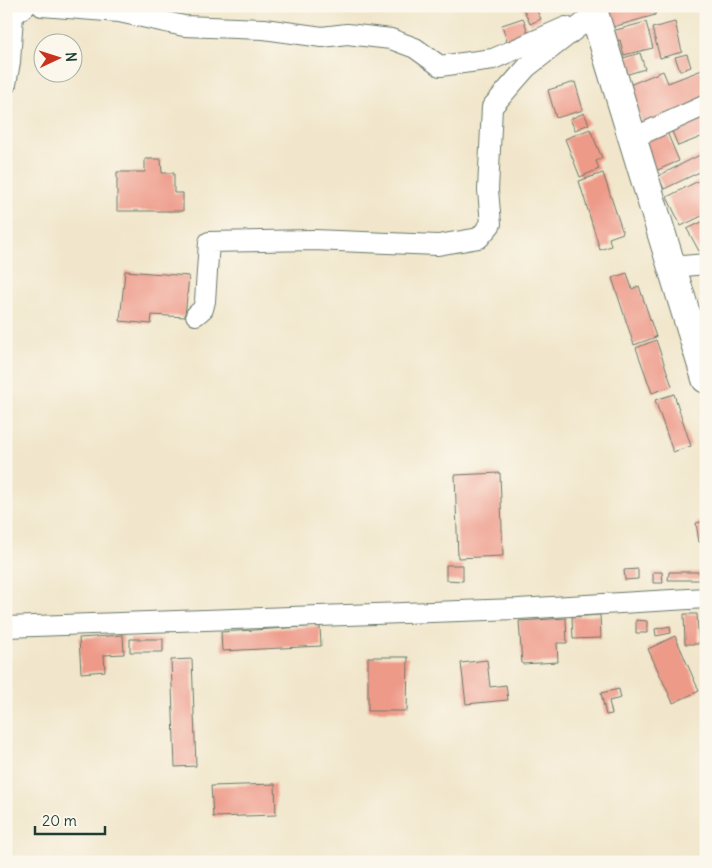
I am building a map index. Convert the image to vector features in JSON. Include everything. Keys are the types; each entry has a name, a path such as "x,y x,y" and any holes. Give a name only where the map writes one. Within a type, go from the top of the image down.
{"street":[{"path":"6,84 10,62 13,15 26,6"},
{"path":"42,6 119,12 184,26 264,29 322,37 346,34 391,39 415,48 440,66 493,59 594,10"},
{"path":"594,10 706,379"},
{"path":"196,315 203,309 205,301 209,242 312,240 438,245 479,238 491,224 488,190 492,107 527,67 594,10"},
{"path":"633,138 706,105"},
{"path":"672,267 706,264"},
{"path":"6,627 518,609 706,598"}],"building":[{"path":"522,6 543,6 536,9 541,19 530,24"},
{"path":"599,6 662,6 656,9 655,15 606,29"},
{"path":"523,18 530,38 508,45 502,25"},
{"path":"646,22 653,48 624,55 620,40 615,41 612,31"},
{"path":"675,22 682,52 660,58 652,28"},
{"path":"640,53 645,69 625,75 620,59"},
{"path":"687,54 691,67 680,71 675,57"},
{"path":"702,70 706,80 706,101 644,126 627,86 663,71 668,83"},
{"path":"575,82 583,110 556,118 548,90"},
{"path":"584,113 589,124 575,130 570,119"},
{"path":"706,115 706,135 678,146 671,129"},
{"path":"590,129 602,158 596,161 599,169 580,177 565,139"},
{"path":"667,132 679,161 655,171 642,143"},
{"path":"704,153 706,169 664,189 658,176"},
{"path":"145,159 161,159 162,173 174,173 174,193 183,193 183,211 117,211 117,172 145,172"},
{"path":"603,173 623,233 609,238 611,246 600,250 579,181"},
{"path":"702,179 706,186 706,214 681,226 667,197"},
{"path":"706,220 706,247 699,251 687,229"},
{"path":"125,271 189,276 185,317 152,315 151,324 120,321"},
{"path":"627,273 632,289 639,286 656,337 634,345 612,278"},
{"path":"656,340 672,386 652,393 636,348"},
{"path":"674,394 691,446 673,452 655,400"},
{"path":"500,473 503,556 458,558 455,475"},
{"path":"706,521 706,541 699,542 696,523"},
{"path":"446,565 463,565 463,581 446,580"},
{"path":"638,569 638,579 625,580 624,570"},
{"path":"653,572 662,572 663,583 653,583"},
{"path":"669,572 706,572 706,580 668,580"},
{"path":"702,611 706,611 706,630 701,630"},
{"path":"684,614 697,614 699,644 685,644"},
{"path":"600,615 601,638 573,639 572,617"},
{"path":"566,618 567,643 557,643 558,662 522,664 519,621"},
{"path":"636,620 647,621 647,633 636,633"},
{"path":"320,626 321,646 222,651 221,632"},
{"path":"670,626 671,633 656,636 655,629"},
{"path":"123,635 124,654 104,655 105,671 81,673 79,638"},
{"path":"675,636 699,691 673,703 648,649"},
{"path":"130,639 163,639 163,652 130,652"},
{"path":"368,657 408,657 407,711 368,711"},
{"path":"192,659 196,766 175,767 171,660"},
{"path":"487,660 490,687 506,685 508,700 466,704 461,663"},
{"path":"619,689 621,698 609,701 612,714 606,715 601,693"},
{"path":"275,784 276,815 213,817 211,786"}]}
